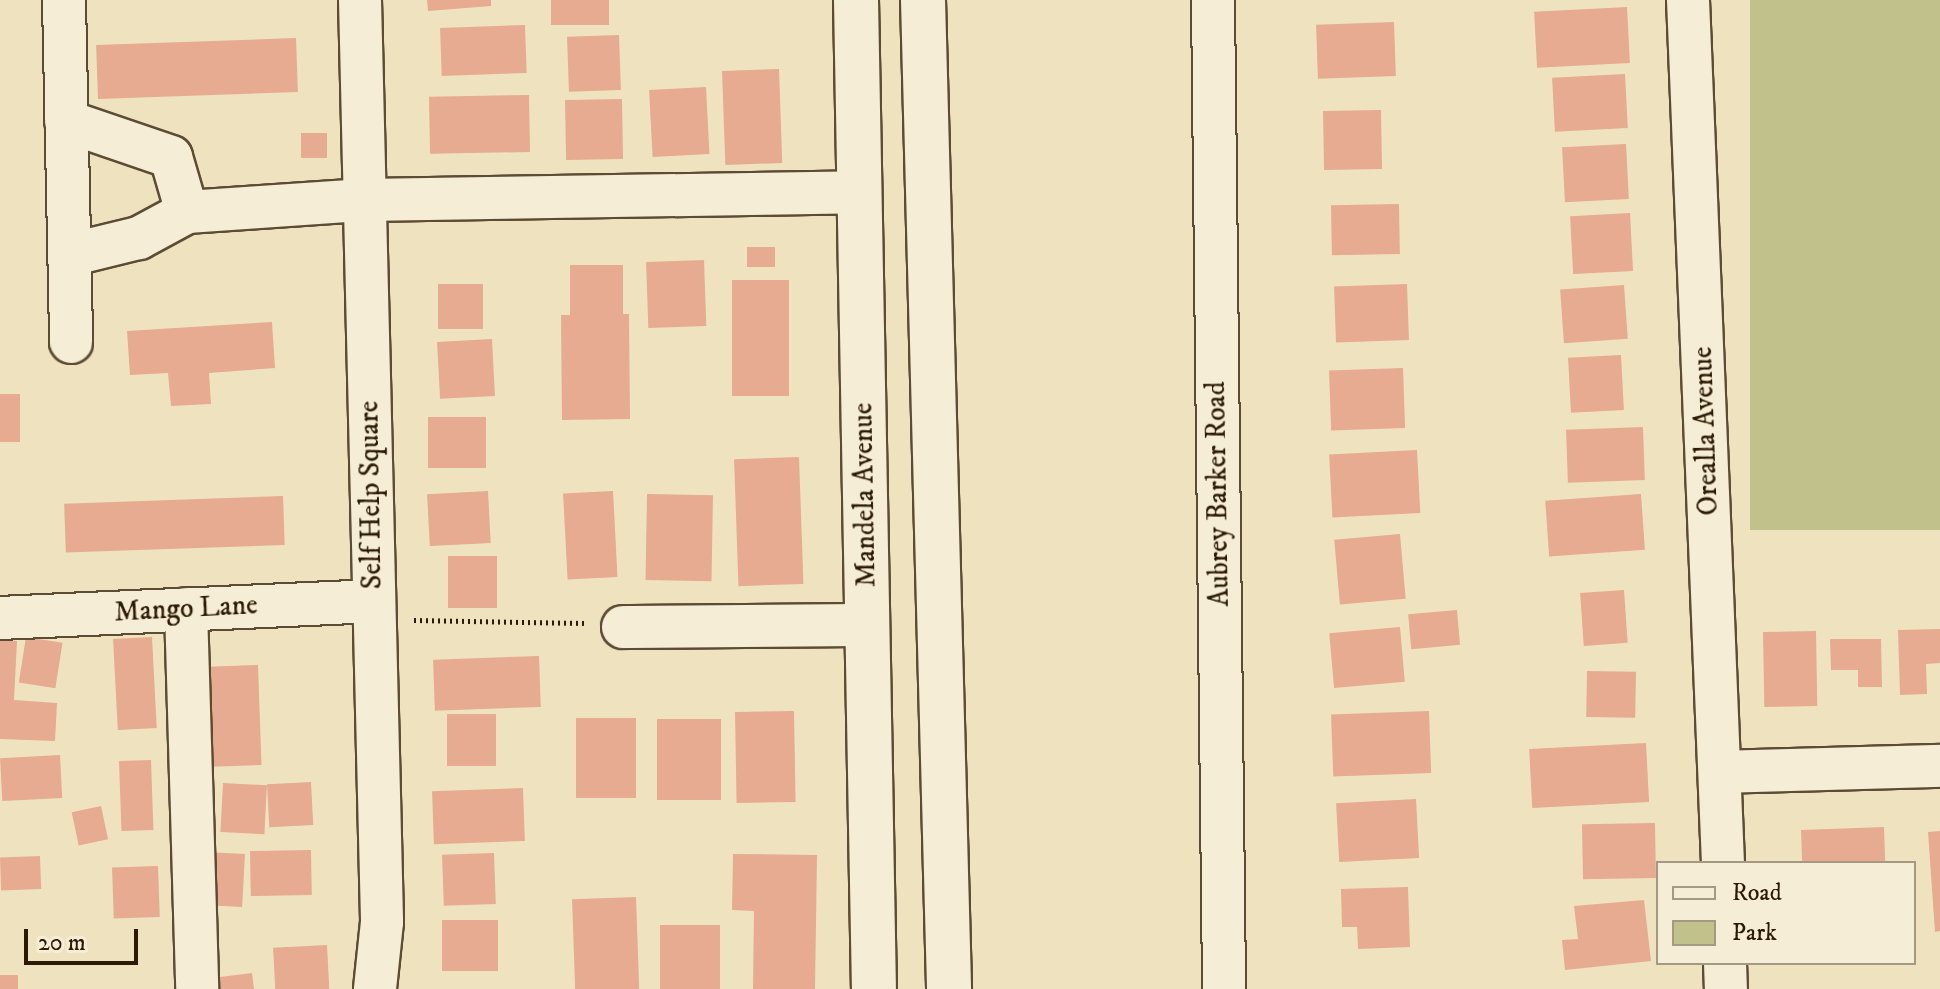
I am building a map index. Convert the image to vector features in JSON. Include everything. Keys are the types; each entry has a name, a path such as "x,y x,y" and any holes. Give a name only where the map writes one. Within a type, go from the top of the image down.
{"main road":[{"name":"Mandela Avenue","path":"856,0 874,989"},
{"path":"923,0 949,989"}],"street":[{"path":"64,0 71,342"},
{"name":"Self Help Square","path":"360,0 382,922 375,989"},
{"name":"Aubrey Barker Road","path":"1213,0 1224,989"},
{"name":"Orealla Avenue","path":"1688,0 1723,861"},
{"path":"66,121 171,157 187,212"},
{"path":"69,255 139,238 187,212 365,200 859,192"},
{"path":"186,609 197,989"},
{"name":"Mango Lane","path":"0,618 186,609 373,611"},
{"path":"623,627 867,625"},
{"path":"1721,772 1940,766"},
{"path":"1725,965 1726,989"}],"path":[{"path":"373,611 557,619 623,627"}],"green space":[{"path":"1750,0 1940,0 1940,530 1750,530"}],"building":[{"path":"427,0 491,0 491,6 428,11"},
{"path":"551,0 609,0 609,25 551,25"},
{"path":"1627,7 1630,63 1537,68 1534,12"},
{"path":"1394,22 1396,76 1318,79 1316,25"},
{"path":"525,25 527,73 442,76 440,28"},
{"path":"619,35 621,90 569,92 567,37"},
{"path":"296,38 298,92 98,99 96,45"},
{"path":"779,69 782,163 725,165 722,71"},
{"path":"1625,74 1628,128 1555,132 1552,78"},
{"path":"706,87 710,154 653,157 649,90"},
{"path":"529,95 530,152 430,154 429,97"},
{"path":"622,99 623,159 566,160 565,100"},
{"path":"1381,110 1382,169 1324,170 1323,111"},
{"path":"301,133 327,133 327,158 301,158"},
{"path":"1626,144 1629,199 1565,202 1562,147"},
{"path":"1399,204 1400,254 1332,255 1331,205"},
{"path":"1630,213 1633,271 1573,274 1570,216"},
{"path":"747,247 775,247 775,267 747,267"},
{"path":"704,260 706,326 648,328 646,262"},
{"path":"570,265 623,265 623,314 629,314 630,419 562,420 561,315 570,315"},
{"path":"732,280 789,280 789,396 732,396"},
{"path":"438,284 483,284 483,329 438,329"},
{"path":"1407,284 1409,340 1336,343 1334,287"},
{"path":"1624,285 1628,339 1564,343 1560,289"},
{"path":"272,322 275,368 209,373 211,404 171,406 168,373 130,375 127,331"},
{"path":"492,339 495,396 440,399 437,342"},
{"path":"1621,355 1624,410 1571,413 1568,358"},
{"path":"1403,368 1405,428 1331,431 1329,371"},
{"path":"0,394 20,394 20,442 0,442"},
{"path":"428,417 486,417 486,468 428,468"},
{"path":"1643,427 1645,480 1568,483 1566,430"},
{"path":"1417,450 1420,513 1332,518 1329,455"},
{"path":"799,457 803,584 738,586 734,459"},
{"path":"488,491 491,543 430,546 427,494"},
{"path":"613,491 618,577 568,579 563,494"},
{"path":"647,494 713,495 711,581 645,580"},
{"path":"1641,494 1645,550 1549,557 1545,501"},
{"path":"283,496 285,545 66,553 64,504"},
{"path":"1400,534 1406,599 1340,605 1334,540"},
{"path":"448,556 497,556 497,608 448,608"},
{"path":"1624,590 1628,643 1584,646 1580,593"},
{"path":"1457,610 1460,645 1411,649 1408,614"},
{"path":"1400,627 1405,682 1334,688 1329,633"},
{"path":"1940,629 1940,663 1926,664 1927,694 1900,695 1898,630"},
{"path":"1816,631 1817,706 1764,707 1763,632"},
{"path":"26,637 63,643 55,688 19,682"},
{"path":"152,637 157,728 118,730 113,639"},
{"path":"1830,639 1881,639 1882,687 1858,687 1858,670 1831,670"},
{"path":"0,640 17,641 14,700 57,703 55,741 0,739"},
{"path":"539,656 541,707 435,711 433,660"},
{"path":"258,665 261,765 205,767 201,667"},
{"path":"1587,671 1636,672 1635,718 1586,717"},
{"path":"794,711 796,802 737,803 735,712"},
{"path":"1429,711 1431,773 1333,776 1331,714"},
{"path":"447,714 496,714 496,766 447,766"},
{"path":"576,718 636,718 636,798 576,798"},
{"path":"657,719 721,719 721,800 657,800"},
{"path":"1646,743 1649,802 1532,808 1529,749"},
{"path":"60,755 62,798 2,801 0,758"},
{"path":"151,760 153,830 121,831 119,761"},
{"path":"311,782 313,825 269,827 267,784"},
{"path":"223,783 267,785 264,834 220,832"},
{"path":"523,788 525,841 434,844 432,791"},
{"path":"1416,799 1419,858 1339,862 1336,803"},
{"path":"101,806 108,839 79,845 72,812"},
{"path":"1655,823 1656,878 1583,879 1582,824"},
{"path":"1884,827 1885,861 1802,861 1801,830"},
{"path":"1940,831 1940,931 1935,932 1928,832"},
{"path":"311,850 312,895 251,896 250,851"},
{"path":"205,852 245,854 242,907 202,905"},
{"path":"494,853 496,904 444,906 442,855"},
{"path":"733,854 817,855 815,989 753,989 754,911 732,910"},
{"path":"40,856 41,889 1,890 0,857"},
{"path":"158,866 160,917 114,919 112,868"},
{"path":"1408,887 1410,947 1358,949 1357,927 1342,927 1341,889"},
{"path":"636,897 639,989 575,989 572,899"},
{"path":"1644,900 1651,961 1565,970 1562,940 1578,939 1574,906"},
{"path":"442,920 498,920 498,971 442,971"},
{"path":"660,925 720,925 720,989 660,989"},
{"path":"327,945 329,989 275,989 273,948"},
{"path":"252,973 254,989 205,989 204,979"},
{"path":"0,975 18,975 18,989 0,989"}]}
